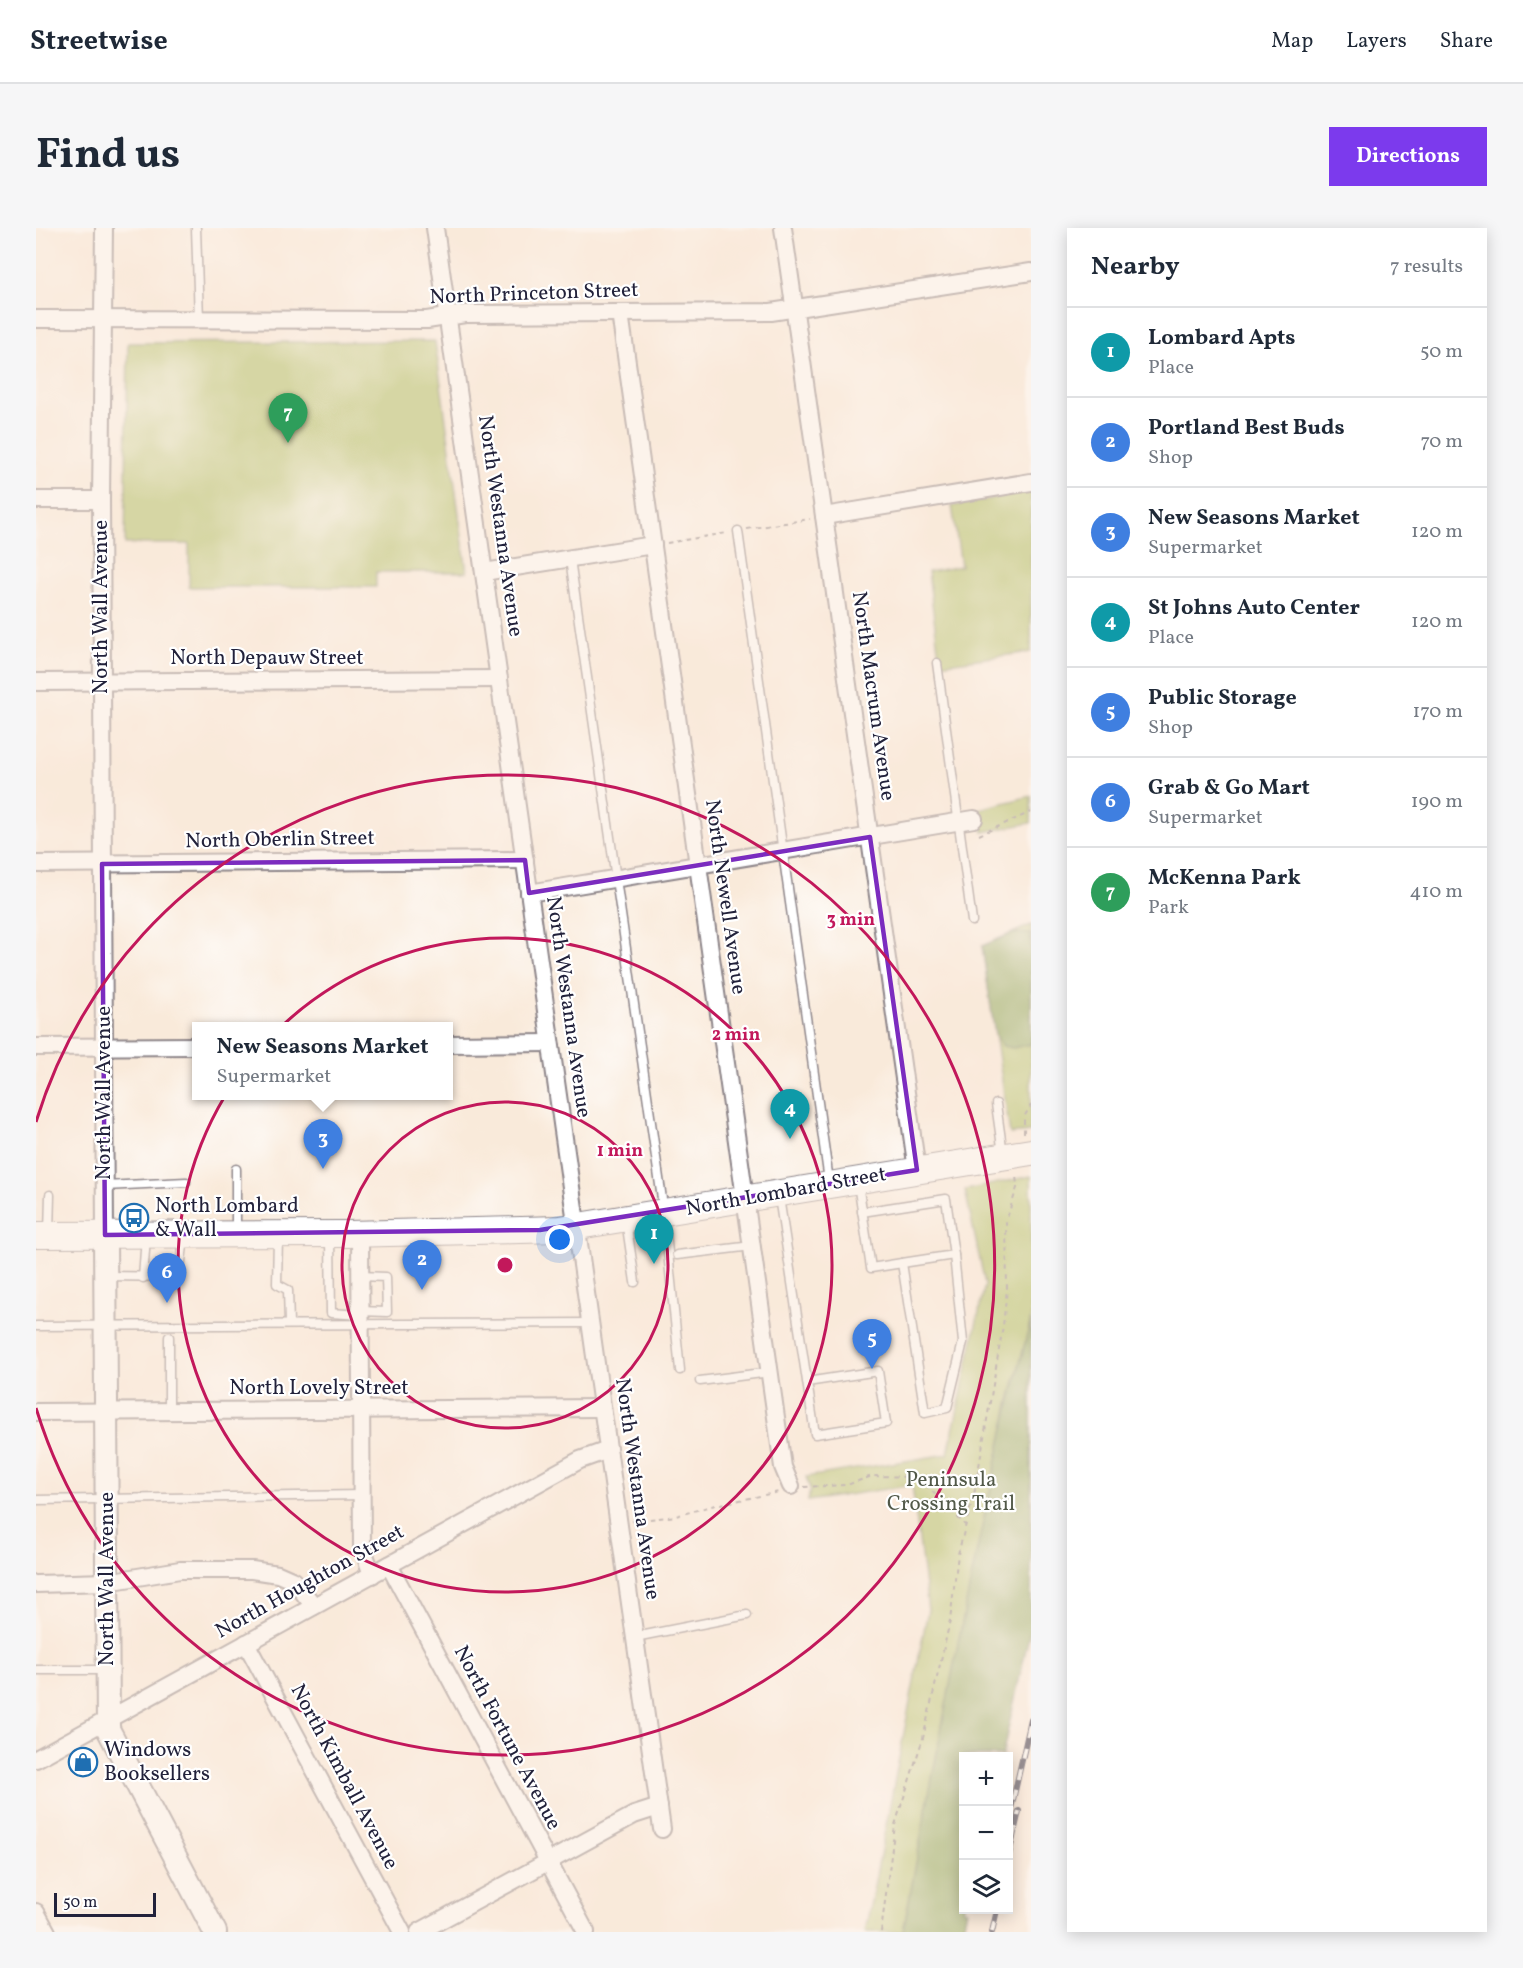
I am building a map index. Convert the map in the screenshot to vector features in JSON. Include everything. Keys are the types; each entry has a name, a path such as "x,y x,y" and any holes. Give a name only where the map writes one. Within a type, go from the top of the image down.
{"main road":[{"name":"North Lombard Street","path":"42,1235 513,1232 577,1227 917,1170 1010,1165 1028,1144"}],"street":[{"name":"North Wall Avenue","path":"104,228 101,681 108,1719 110,1737 214,1932"},
{"name":"North Westanna Avenue","path":"435,228 662,1829"},
{"name":"North Macrum Avenue","path":"783,228 917,1170"},
{"name":"North Princeton Street","path":"36,319 427,320 465,314 795,309 1031,272"},
{"name":"North Newell Avenue","path":"620,313 783,1467 791,1486"},
{"path":"824,516 1031,482"},
{"path":"36,500 101,500"},
{"path":"484,572 653,545"},
{"name":"North Depauw Street","path":"36,682 499,679"},
{"path":"529,892 614,880 967,820"},
{"name":"North Oberlin Street","path":"36,864 525,860"},
{"path":"453,1044 550,1043"},
{"path":"36,1047 192,1046"},
{"path":"360,1234 362,1546 372,1575"},
{"name":"North Lovely Street","path":"36,1412 602,1408"},
{"name":"North Houghton Street","path":"36,1759 580,1460 608,1450"},
{"name":"North Fortune Avenue","path":"389,1565 586,1932"},
{"path":"36,1584 107,1582 180,1570 260,1571 278,1574 294,1581 314,1606"},
{"name":"North Kimball Avenue","path":"246,1643 402,1932"},
{"path":"419,1932 634,1815 659,1808"},
{"path":"36,1912 47,1932"}],"lane":[{"path":"196,228 198,320"},
{"path":"738,531 830,1185"},
{"path":"570,559 614,880 664,1213 680,1370"},
{"path":"937,663 967,820 972,921"},
{"path":"996,1104 1010,1165"},
{"path":"236,1169 236,1234"},
{"path":"857,1180 871,1268 954,1255"},
{"path":"105,1186 186,1182"},
{"path":"779,1193 807,1382 815,1434 886,1423 878,1371 807,1382"},
{"path":"42,1235 50,1195"},
{"path":"862,1212 946,1199 963,1342 947,1408 925,1413 902,1263"},
{"path":"626,1219 635,1282"},
{"path":"143,1278 147,1234"},
{"path":"105,1276 179,1278 184,1234"},
{"path":"278,1234 277,1284 288,1290 289,1324"},
{"path":"330,1234 331,1314 591,1323"},
{"path":"677,1255 752,1246"},
{"path":"36,1326 289,1324 387,1312 386,1277 360,1276"},
{"path":"169,1337 169,1412"},
{"path":"700,1381 770,1372"},
{"path":"36,1500 106,1497 362,1495"},
{"path":"635,1637 747,1615"},
{"path":"36,1670 107,1670"}],"path":[{"path":"967,820 977,835 1031,812"},
{"path":"1028,1144 1024,1117 1031,1105"},
{"path":"881,1932 895,1825 925,1728 950,1622 958,1554 975,1490 1003,1326 1008,1289 1006,1221 1017,1188 1010,1165"},
{"path":"619,1523 676,1516 711,1506 775,1495 791,1486 825,1487 854,1484 872,1476 915,1477 925,1484 951,1514 965,1526"}],"highlighted area":[{"path":"870,837 917,1170 540,1230 105,1235 102,864 525,860 529,893"}],"green space":[{"path":"435,341 467,572 376,572 376,587 189,587 189,544 125,544 128,343"},
{"path":"1031,491 1031,652 940,664 928,572 961,566 952,506"},
{"path":"1031,796 1031,823 983,832 979,809"},
{"path":"1031,925 1031,1132 1010,1134 982,946"},
{"path":"1014,933 1031,934 1031,1044 1013,1048 1003,1046 995,1035 982,946"},
{"name":"Peninsula Crossing Trail","path":"1031,1176 1031,1320 1009,1404 962,1623 903,1932 865,1932 928,1610 912,1485 808,1501 810,1489 806,1477 948,1454 985,1284 965,1190"},
{"path":"1031,1320 1031,1627 1003,1752 959,1752 959,1914 966,1914 962,1932 903,1932 977,1548"}],"railway":[{"path":"1012,1806 1031,1720"},
{"path":"1013,1837 1019,1811"},
{"path":"992,1932 996,1914"}],"place":[{"name":"McKenna Park","path":"288,443"},
{"name":"St Johns Auto Center","path":"790,1139"},
{"name":"New Seasons Market","path":"323,1169"},
{"name":"North Lombard & Wall","path":"134,1218"},
{"name":"Lombard Apts","path":"654,1264"},
{"name":"Portland Best Buds","path":"422,1290"},
{"name":"Grab & Go Mart","path":"167,1303"},
{"name":"Public Storage","path":"872,1369"},
{"name":"Windows Booksellers","path":"83,1762"}]}
